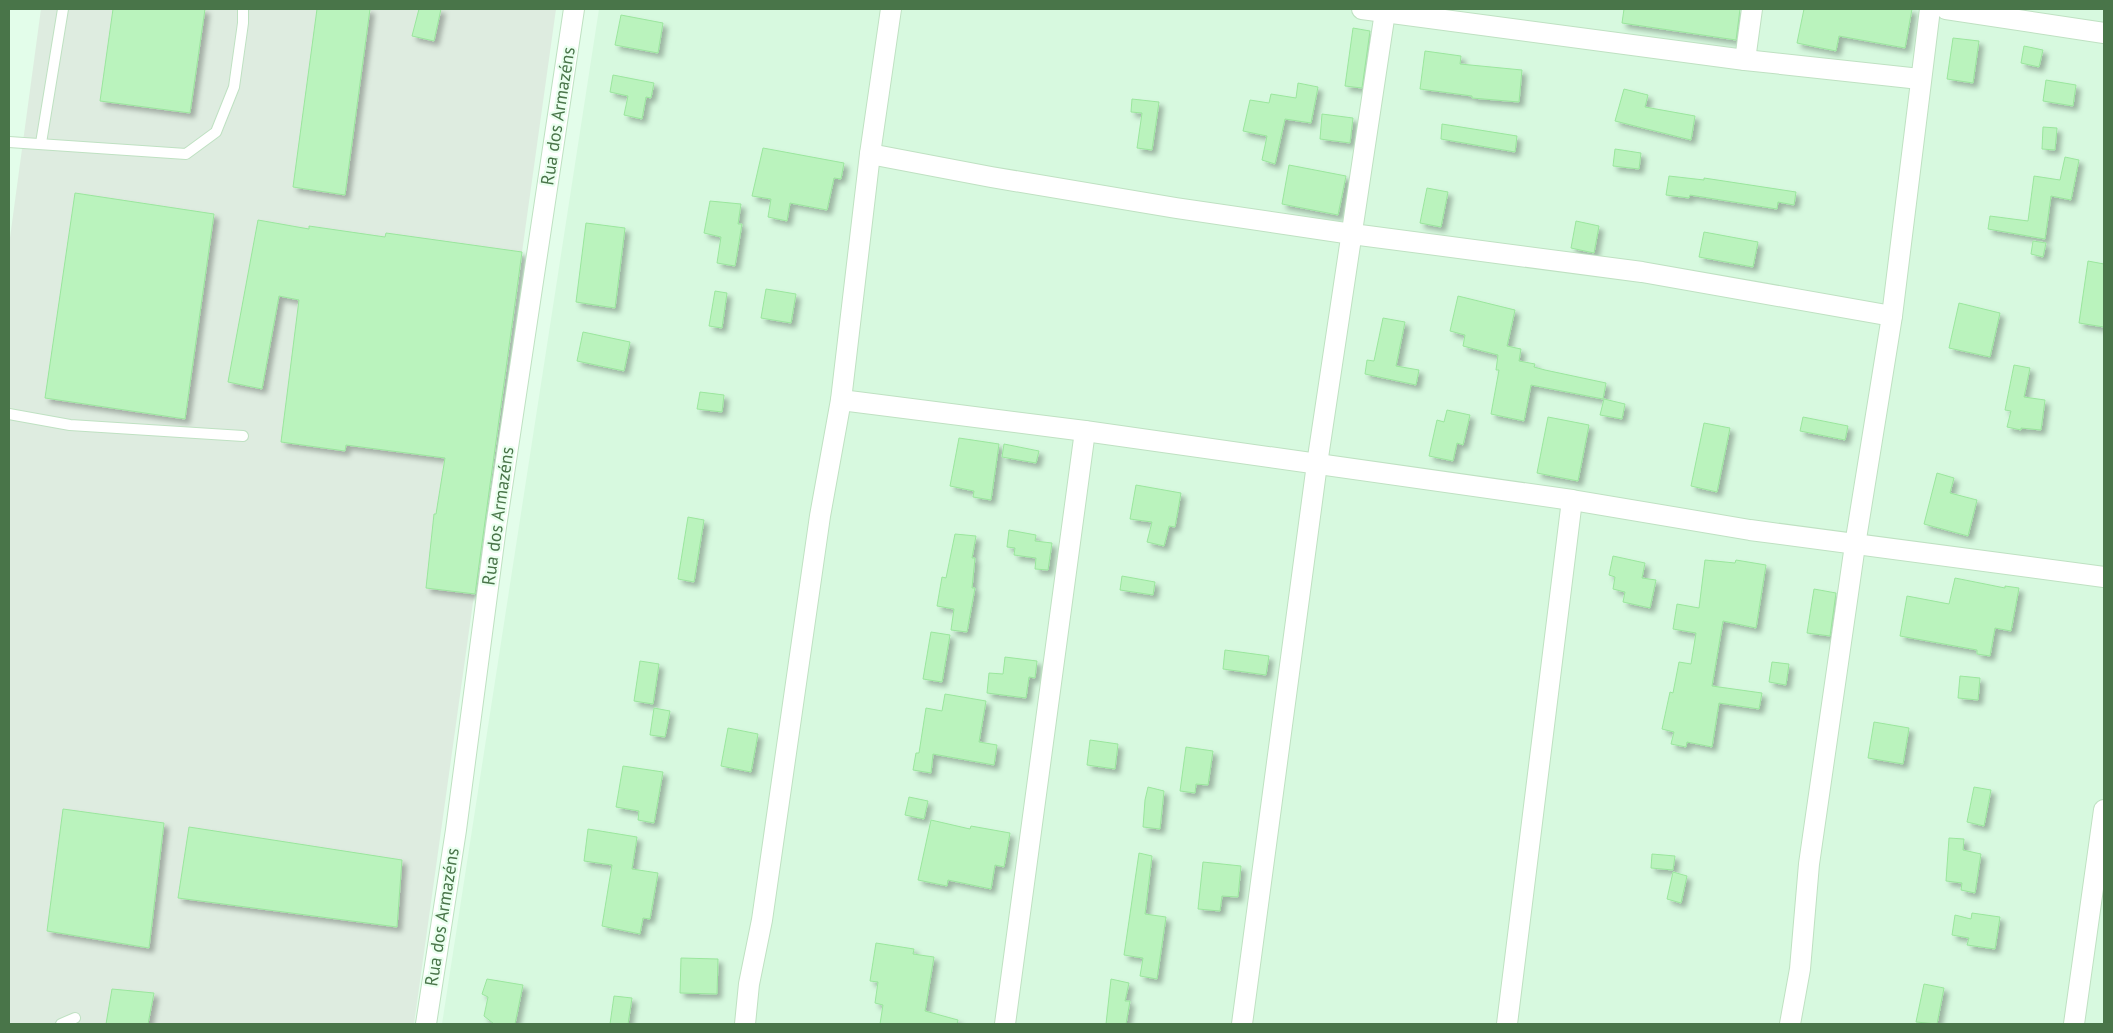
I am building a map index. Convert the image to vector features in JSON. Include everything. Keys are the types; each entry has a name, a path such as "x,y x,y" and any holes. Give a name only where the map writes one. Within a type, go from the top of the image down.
{"street":[{"name":"Rua dos Armazéns","path":"426,1024 456,830 498,517 574,9"},
{"path":"745,1024 749,984 762,920 820,516 841,400 870,154 891,9"},
{"path":"1362,9 1463,16 1745,60 1920,79"},
{"path":"1745,60 1752,9"},
{"path":"1790,1024 1800,969 1808,864 1855,545 1892,316 1930,9"},
{"path":"1946,9 2104,33"},
{"path":"1242,1024 1318,464 1385,12"},
{"path":"870,154 1030,184 1352,234 1642,272 1892,316"},
{"path":"841,400 1085,431 1572,500 1750,530 2104,577"},
{"path":"1005,1024 1085,431"},
{"path":"1507,1024 1572,500"},
{"path":"2074,1024 2104,810"}],"lane":[{"path":"41,143 63,9"},
{"path":"9,142 186,154 216,132 234,87 243,23 243,9"},
{"path":"9,414 70,425 243,436"},
{"path":"61,1024 75,1018"}],"shaded area":[{"path":"41,9 556,9 414,1024 9,1024 9,245"},
{"path":"599,9 2104,9 2104,1024 442,1024"}],"building":[{"path":"113,9 205,9 190,113 100,101"},
{"path":"317,9 370,9 345,195 293,187"},
{"path":"419,9 441,9 434,41 412,36"},
{"path":"1624,9 1740,9 1736,40 1622,23"},
{"path":"1804,9 1912,9 1905,48 1839,36 1836,51 1797,43"},
{"path":"621,15 663,23 658,53 615,45"},
{"path":"1353,28 1370,31 1362,88 1345,86"},
{"path":"1953,38 1979,41 1973,83 1947,79"},
{"path":"2024,46 2043,50 2039,67 2021,63"},
{"path":"1425,51 1461,56 1460,64 1522,70 1519,102 1472,98 1472,96 1420,89"},
{"path":"613,75 654,83 651,98 646,97 642,119 624,115 628,96 610,92"},
{"path":"2046,80 2076,85 2073,106 2043,101"},
{"path":"1298,83 1318,87 1311,123 1285,119 1275,164 1262,160 1267,136 1243,131 1250,100 1269,103 1271,94 1296,98"},
{"path":"1624,89 1648,95 1645,107 1695,116 1691,140 1615,121"},
{"path":"1132,99 1159,102 1152,150 1137,148 1142,113 1131,112"},
{"path":"1322,114 1353,118 1350,143 1320,139"},
{"path":"1442,124 1517,136 1515,152 1441,139"},
{"path":"2043,127 2057,128 2055,150 2042,149"},
{"path":"763,148 844,163 841,179 834,178 827,210 790,203 787,221 768,217 771,199 752,196"},
{"path":"1615,149 1641,153 1639,169 1613,166"},
{"path":"2065,157 2079,160 2071,200 2051,196 2045,239 1988,229 1990,216 2028,221 2034,176 2060,180"},
{"path":"1289,165 1346,176 1338,215 1282,204"},
{"path":"1669,176 1704,180 1704,178 1796,192 1794,205 1778,202 1777,209 1690,195 1689,198 1666,195"},
{"path":"1427,188 1448,192 1441,227 1420,223"},
{"path":"75,193 214,214 185,419 45,398"},
{"path":"710,201 741,204 738,224 742,224 735,266 717,263 721,237 704,233"},
{"path":"258,220 309,229 309,226 385,237 386,233 522,252 475,594 426,588 434,514 436,514 445,458 346,445 345,451 281,442 299,300 279,296 262,389 228,382"},
{"path":"1576,221 1599,226 1594,253 1571,248"},
{"path":"586,223 625,228 615,308 576,302"},
{"path":"1704,232 1758,242 1753,267 1699,257"},
{"path":"2033,241 2046,243 2043,257 2031,254"},
{"path":"2088,261 2104,264 2104,327 2079,323"},
{"path":"766,289 796,294 791,323 761,318"},
{"path":"715,291 727,293 722,328 709,326"},
{"path":"1458,296 1515,310 1507,346 1521,349 1519,361 1535,364 1534,367 1545,370 1606,383 1603,399 1531,385 1524,421 1491,414 1499,370 1496,370 1498,355 1463,346 1465,335 1450,331"},
{"path":"1959,303 2000,313 1990,357 1949,348"},
{"path":"1383,318 1405,322 1396,366 1419,370 1416,385 1365,374 1367,360 1374,361"},
{"path":"583,332 630,342 624,371 577,361"},
{"path":"2014,365 2030,368 2024,397 2045,400 2041,430 2021,428 2021,430 2007,427 2011,411 2005,410"},
{"path":"700,392 724,395 722,412 697,409"},
{"path":"1604,399 1625,404 1622,419 1600,415"},
{"path":"1447,410 1470,415 1463,445 1457,443 1453,461 1429,456 1437,420 1444,422"},
{"path":"1548,417 1589,425 1578,481 1537,473"},
{"path":"1803,417 1848,426 1845,440 1800,431"},
{"path":"1704,423 1730,428 1717,492 1691,486"},
{"path":"959,438 999,444 991,500 973,497 974,491 950,486"},
{"path":"1004,444 1039,451 1036,463 1002,457"},
{"path":"1937,473 1954,478 1950,493 1977,500 1968,536 1924,524"},
{"path":"1136,485 1181,493 1175,527 1169,526 1164,546 1147,542 1152,522 1130,519"},
{"path":"688,517 704,520 694,582 678,579"},
{"path":"1009,530 1036,535 1035,541 1052,543 1048,570 1035,569 1036,558 1014,555 1015,548 1007,547"},
{"path":"955,534 976,536 972,558 975,558 972,588 975,588 967,632 951,630 954,609 937,606 942,577 946,578"},
{"path":"1613,556 1645,563 1642,578 1656,580 1650,608 1623,602 1625,592 1613,589 1615,577 1609,575"},
{"path":"1705,560 1735,563 1736,560 1766,565 1756,628 1723,621 1712,686 1762,693 1759,709 1719,703 1712,747 1687,742 1686,747 1671,744 1674,732 1662,729 1670,692 1673,693 1679,662 1691,664 1696,633 1673,629 1677,604 1699,608"},
{"path":"1122,576 1155,582 1153,595 1120,590"},
{"path":"1955,578 2005,588 2005,586 2019,588 2011,631 1995,628 1990,656 1977,654 1977,650 1900,636 1907,596 1949,604"},
{"path":"1814,589 1836,593 1830,636 1807,633"},
{"path":"931,632 950,635 942,682 923,679"},
{"path":"1225,650 1269,656 1266,675 1223,669"},
{"path":"1005,657 1037,661 1035,678 1029,677 1026,698 987,693 989,673 1003,674"},
{"path":"640,661 659,664 653,704 634,701"},
{"path":"1772,662 1789,664 1786,685 1769,682"},
{"path":"1960,676 1980,678 1978,700 1958,698"},
{"path":"945,694 986,701 979,742 997,745 994,765 933,754 931,773 913,770 916,753 919,753 926,708 942,711"},
{"path":"654,708 670,711 665,737 650,735"},
{"path":"1874,722 1909,728 1903,764 1868,758"},
{"path":"728,728 758,734 751,772 721,766"},
{"path":"1090,740 1118,744 1115,769 1087,765"},
{"path":"1186,747 1213,751 1208,785 1196,784 1195,793 1180,791"},
{"path":"623,766 663,772 654,823 638,820 639,811 616,807"},
{"path":"1148,787 1164,791 1160,829 1143,827"},
{"path":"1974,787 1991,790 1984,826 1967,822"},
{"path":"909,797 928,801 924,819 905,815"},
{"path":"63,809 164,823 149,948 47,931"},
{"path":"931,820 970,829 971,826 1010,833 1004,867 995,865 991,889 948,880 947,886 918,880"},
{"path":"189,827 402,860 397,927 178,898"},
{"path":"588,829 637,837 632,869 658,873 650,919 643,918 640,934 602,926 612,865 584,861"},
{"path":"1949,838 1964,839 1963,850 1981,854 1975,893 1961,890 1962,883 1946,881"},
{"path":"1139,853 1152,856 1145,914 1166,917 1157,979 1140,976 1143,958 1124,955"},
{"path":"1652,854 1675,856 1673,870 1651,868"},
{"path":"1203,862 1241,866 1238,897 1222,896 1220,911 1198,909"},
{"path":"1673,872 1687,876 1681,903 1667,899"},
{"path":"1972,913 2000,917 1995,949 1967,945 1969,938 1952,935 1955,915 1971,919"},
{"path":"876,943 914,949 913,954 934,957 925,1011 958,1020 957,1024 880,1024 883,1005 875,1003 878,982 870,981"},
{"path":"681,958 718,959 717,994 680,993"},
{"path":"487,979 523,985 515,1024 494,1024 484,1016 488,997 482,994"},
{"path":"1111,979 1129,983 1125,1001 1130,1001 1126,1024 1106,1024"},
{"path":"1924,984 1944,988 1937,1024 1916,1022"},
{"path":"112,989 154,993 148,1024 106,1024"},
{"path":"614,996 632,998 628,1024 610,1024"}]}
